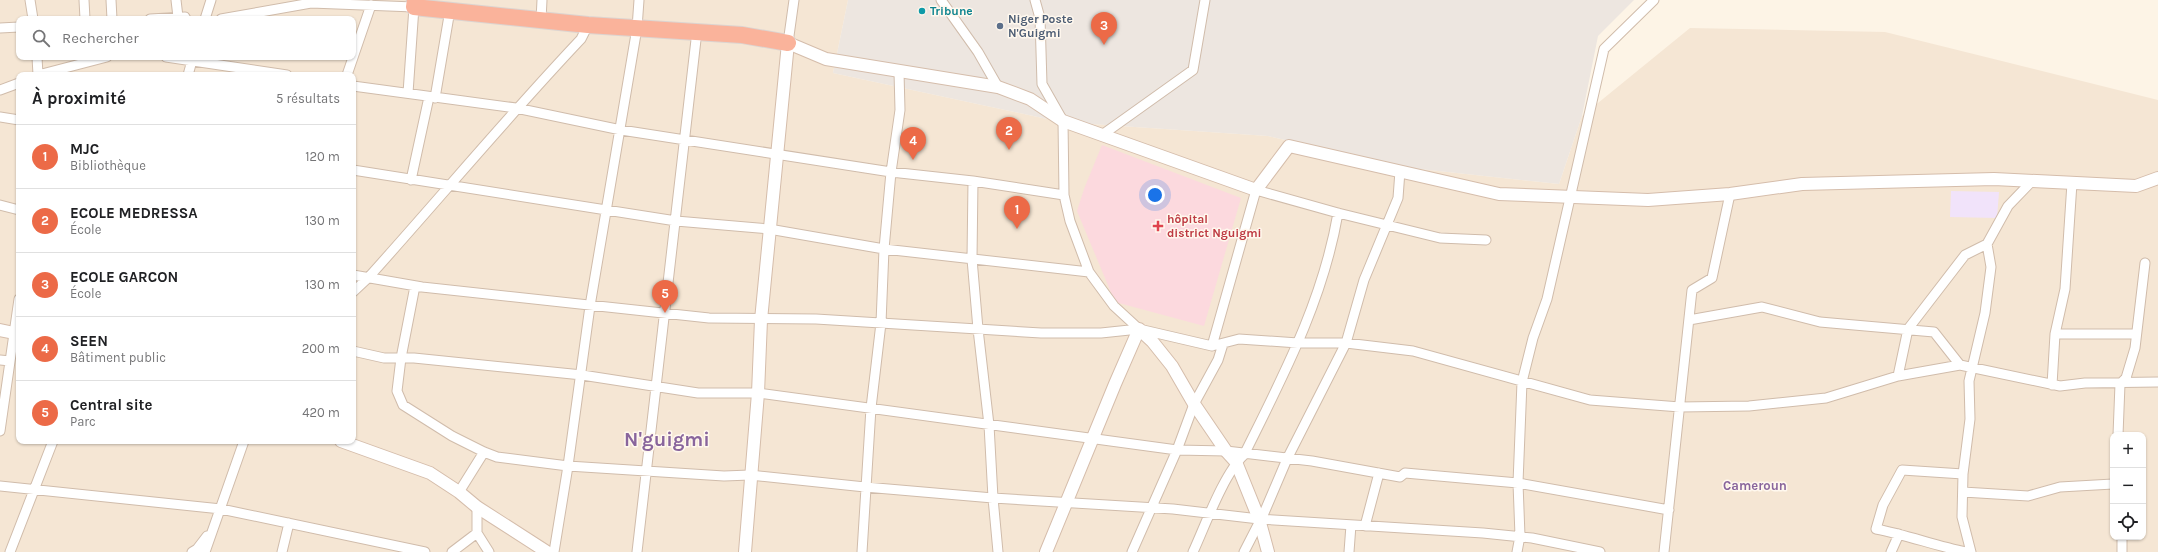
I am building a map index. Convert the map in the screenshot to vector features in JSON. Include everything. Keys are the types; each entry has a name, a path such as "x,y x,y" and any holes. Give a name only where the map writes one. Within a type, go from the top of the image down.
{"highway":[{"path":"414,4 450,10 588,25 697,30 742,35 788,44"}],"main road":[{"path":"745,552 750,475 758,393 761,320 776,153 788,44 826,59 998,87 1030,99 1063,121 1256,190 1289,146 1499,194 1648,200 1730,194 1802,184 1852,184 1892,181 2032,181 2136,186 2158,178"},
{"path":"1046,552 1139,329 1152,341 1172,366 1194,404 1226,451 1240,459 1268,552"},
{"path":"0,330 16,333"},
{"path":"349,444 430,473 459,492 477,507 547,552"}],"street":[{"path":"30,0 33,16"},
{"path":"84,0 85,16"},
{"path":"111,0 112,16"},
{"path":"176,0 181,16"},
{"path":"206,16 211,0"},
{"path":"541,20 542,0"},
{"path":"554,552 582,375 590,306 621,130 637,28 639,0"},
{"path":"788,44 794,0"},
{"path":"941,0 978,52 998,87"},
{"path":"1035,0 1040,18 1042,84 1063,121 1064,195 1070,221 1089,272 1114,306 1139,329"},
{"path":"1102,135 1193,70 1205,0"},
{"path":"1516,552 1520,536 1518,483 1522,382 1533,338 1548,299 1604,49 1654,0"},
{"path":"234,16 280,4 414,4 408,93"},
{"path":"356,47 370,4"},
{"path":"412,180 432,98 450,10"},
{"path":"356,289 368,278 450,187 516,108 581,39 588,25"},
{"path":"0,28 16,27"},
{"path":"637,552 697,30"},
{"path":"37,60 38,72"},
{"path":"50,72 96,60"},
{"path":"189,72 193,60 268,72"},
{"path":"348,72 352,60"},
{"path":"862,552 871,408 881,322 884,249 891,172 900,110 899,72"},
{"path":"0,90 16,83"},
{"path":"356,86 408,93 432,98 516,108 621,130 891,172 973,181 1064,195"},
{"path":"0,117 16,120"},
{"path":"356,171 450,187 607,209 676,222 769,229 884,249 1089,272"},
{"path":"1244,552 1259,519 1264,513 1287,459 1346,343 1364,280 1398,198 1400,171"},
{"path":"973,181 972,259 989,425 998,552"},
{"path":"1898,376 1908,329 1965,255 1987,244 2008,206 2032,181"},
{"path":"2052,385 2055,334 2065,289 2072,183"},
{"path":"1212,346 1256,190 1338,213 1440,238 1486,240"},
{"path":"1664,552 1692,290 1712,278 1730,194"},
{"path":"0,204 16,209"},
{"path":"1193,552 1211,513 1240,459 1298,343 1312,310 1332,245 1338,213"},
{"path":"1971,552 1962,517 1962,474 1970,418 1969,381 1985,312 1991,267 1987,244"},
{"path":"2118,432 2120,384 2126,378 2135,348 2145,263"},
{"path":"356,276 415,286 709,318 761,320 816,319 1074,334 1139,329 1212,346 1239,339 1298,343 1346,343 1413,351 1590,400 1680,407 1749,406 1826,398 1898,376 1960,365 2060,386 2085,383 2120,384 2158,382"},
{"path":"415,286 401,358 397,391 403,405 429,422 484,452 497,457 568,466 724,476 750,475 865,488 1152,508 1259,519 1520,536 1600,552"},
{"path":"1689,320 1762,307 1820,322 1934,332 1960,365"},
{"path":"0,325 16,333"},
{"path":"2055,334 2136,334"},
{"path":"0,431 10,361 16,337"},
{"path":"1132,552 1177,450 1194,404 1218,360 1223,344"},
{"path":"356,352 384,358 401,358 582,375 698,393 758,393 1177,450 1226,451"},
{"path":"0,360 10,361"},
{"path":"10,552 52,444"},
{"path":"205,552 243,444"},
{"path":"459,492 484,452"},
{"path":"1240,459 1287,459 1312,461 1400,477 1405,473 1518,483 1669,510"},
{"path":"1962,474 1902,470 1883,505 1876,529 1966,552"},
{"path":"1364,526 1379,473"},
{"path":"1963,492 2028,496 2060,487 2110,484"},
{"path":"0,486 221,509 425,552"},
{"path":"477,507 477,532 489,552"},
{"path":"282,552 289,523"},
{"path":"192,552 203,543 214,525"},
{"path":"1349,552 1351,525"},
{"path":"452,552 477,532"},
{"path":"1891,552 1899,534"},
{"path":"2122,540 2122,552"}],"shaded area":[{"path":"0,0 848,0 833,73 1061,122 1268,136 1401,167 1559,184 1582,116 1690,28 1885,32 2158,100 2158,552 0,552"},
{"path":"848,0 1634,0 1598,36 1582,116 1559,184 1401,167 1268,136 1061,122 833,73"},
{"name":"hôpital district Nguigmi","path":"1102,145 1241,198 1204,326 1115,302 1077,211 1084,189"},
{"path":"1951,191 1999,192 1997,218 1950,217"}],"place":[{"name":"Tribune","path":"922,11"},
{"name":"Niger Poste N'Guigmi","path":"1000,26"},
{"name":"ECOLE GARCON","path":"1104,45"},
{"name":"ECOLE MEDRESSA","path":"1009,150"},
{"name":"SEEN","path":"913,160"},
{"name":"hôpital district Nguigmi","path":"1158,226"},
{"name":"MJC","path":"1017,229"},
{"name":"Central site","path":"665,313"}],"district":[{"name":"N'guigmi","path":"667,439"},
{"name":"Cameroun","path":"1755,485"}]}
